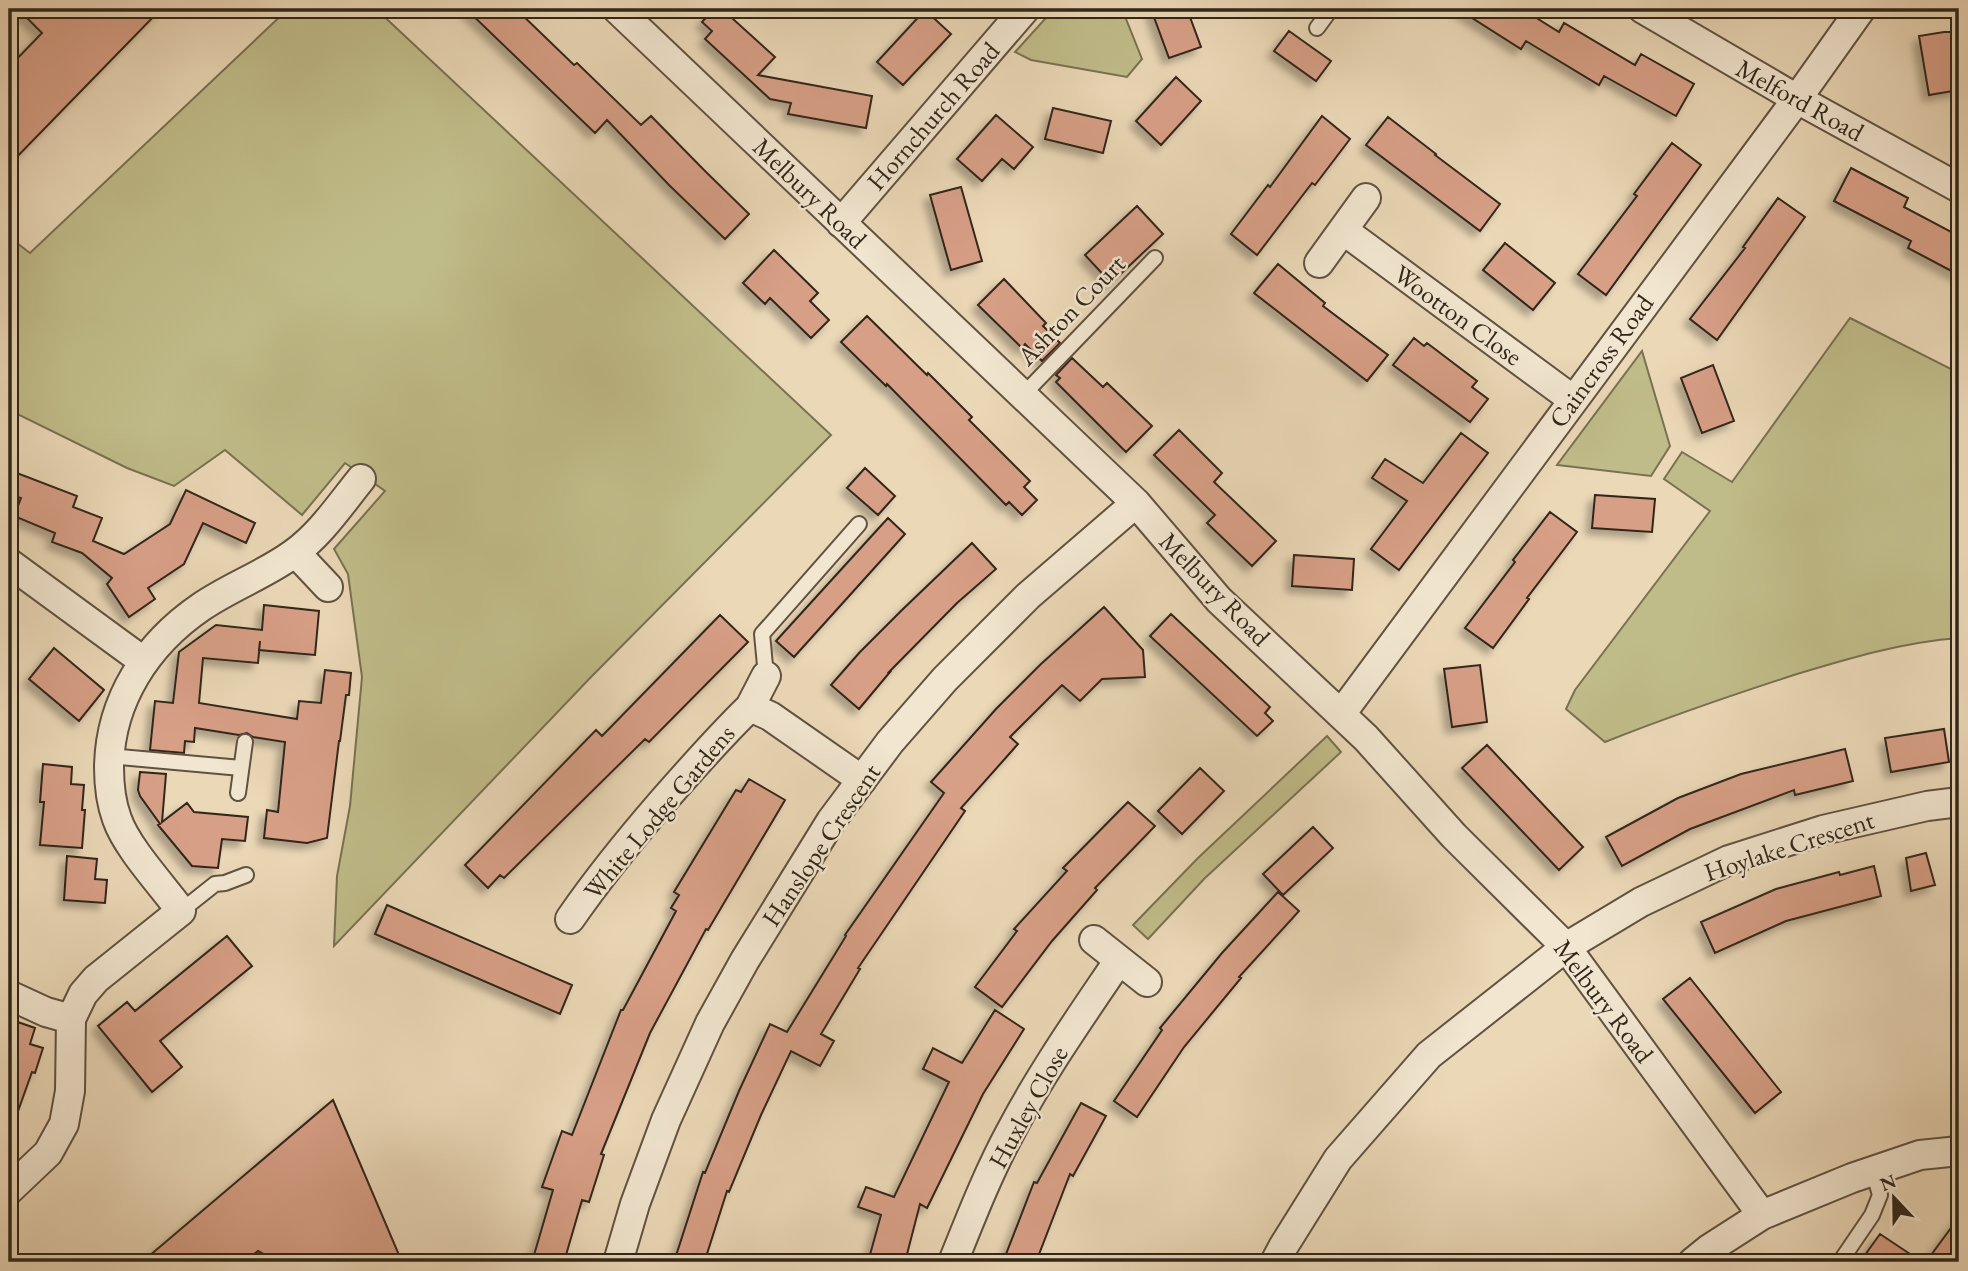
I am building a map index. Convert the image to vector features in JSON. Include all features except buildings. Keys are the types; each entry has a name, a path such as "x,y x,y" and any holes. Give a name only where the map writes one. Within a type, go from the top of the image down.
{"street":[{"name":"Melbury Road","path":"617,9 1136,503 1219,600 1341,713 1454,836 1566,947 1762,1215"},
{"name":"Hornchurch Road","path":"841,223 1025,9"},
{"name":"Melford Road","path":"1643,9 1797,99 1959,188"},
{"name":"Caincross Road","path":"1341,713 1861,9"},
{"path":"1319,263 1366,198"},
{"name":"Wootton Close","path":"1343,230 1573,400"},
{"path":"9,1189 48,1153 64,1124 70,1091 71,1019 83,994 96,979 181,911 125,837 111,797 109,756 119,709 129,684 143,661 172,629 201,607 296,553 361,479"},
{"name":"Hanslope Crescent","path":"618,1262 635,1204 666,1120 710,1023 831,821 890,742 954,670 1028,596 1136,503"},
{"path":"296,553 328,587"},
{"path":"9,563 143,661"},
{"name":"White Lodge Gardens","path":"570,919 626,844 722,733 750,707 766,676"},
{"name":"White Lodge Gardens","path":"750,707 770,716 862,780"},
{"name":"Hoylake Crescent","path":"1275,1262 1338,1159 1429,1055 1566,947 1641,902 1729,860 1823,830 1927,806 1959,802"},
{"path":"1094,940 1147,982"},
{"name":"Huxley Close","path":"953,1262 1016,1120 1119,960"},
{"path":"9,995 46,1012 71,1019"},
{"path":"1693,1262 1762,1215 1920,1155 1959,1151"}],"lane":[{"path":"1317,28 1331,9"},
{"name":"Ashton Court","path":"1022,396 1155,258"},
{"path":"766,676 762,634 859,524"},
{"path":"238,793 245,742"},
{"path":"109,756 242,768"},
{"path":"181,911 215,884 246,875"},
{"path":"1840,1262 1872,1215 1880,1195 1873,1171"}],"shaded area":[{"path":"288,9 376,9 831,435 591,677 334,946 337,876 350,806 362,677 348,574 334,549 385,491 345,463 302,515 225,450 174,486 127,468 9,410 9,237 30,253"},
{"path":"1054,9 1122,9 1142,59 1127,77 1031,60 1015,52"},
{"path":"1850,318 1959,373 1959,638 1898,647 1817,668 1700,706 1605,742 1566,709 1575,690 1710,511 1664,479 1682,452 1732,482"},
{"path":"1642,351 1670,446 1651,476 1557,465"},
{"path":"1327,736 1341,752 1204,879 1148,939 1133,925 1198,858"}]}
